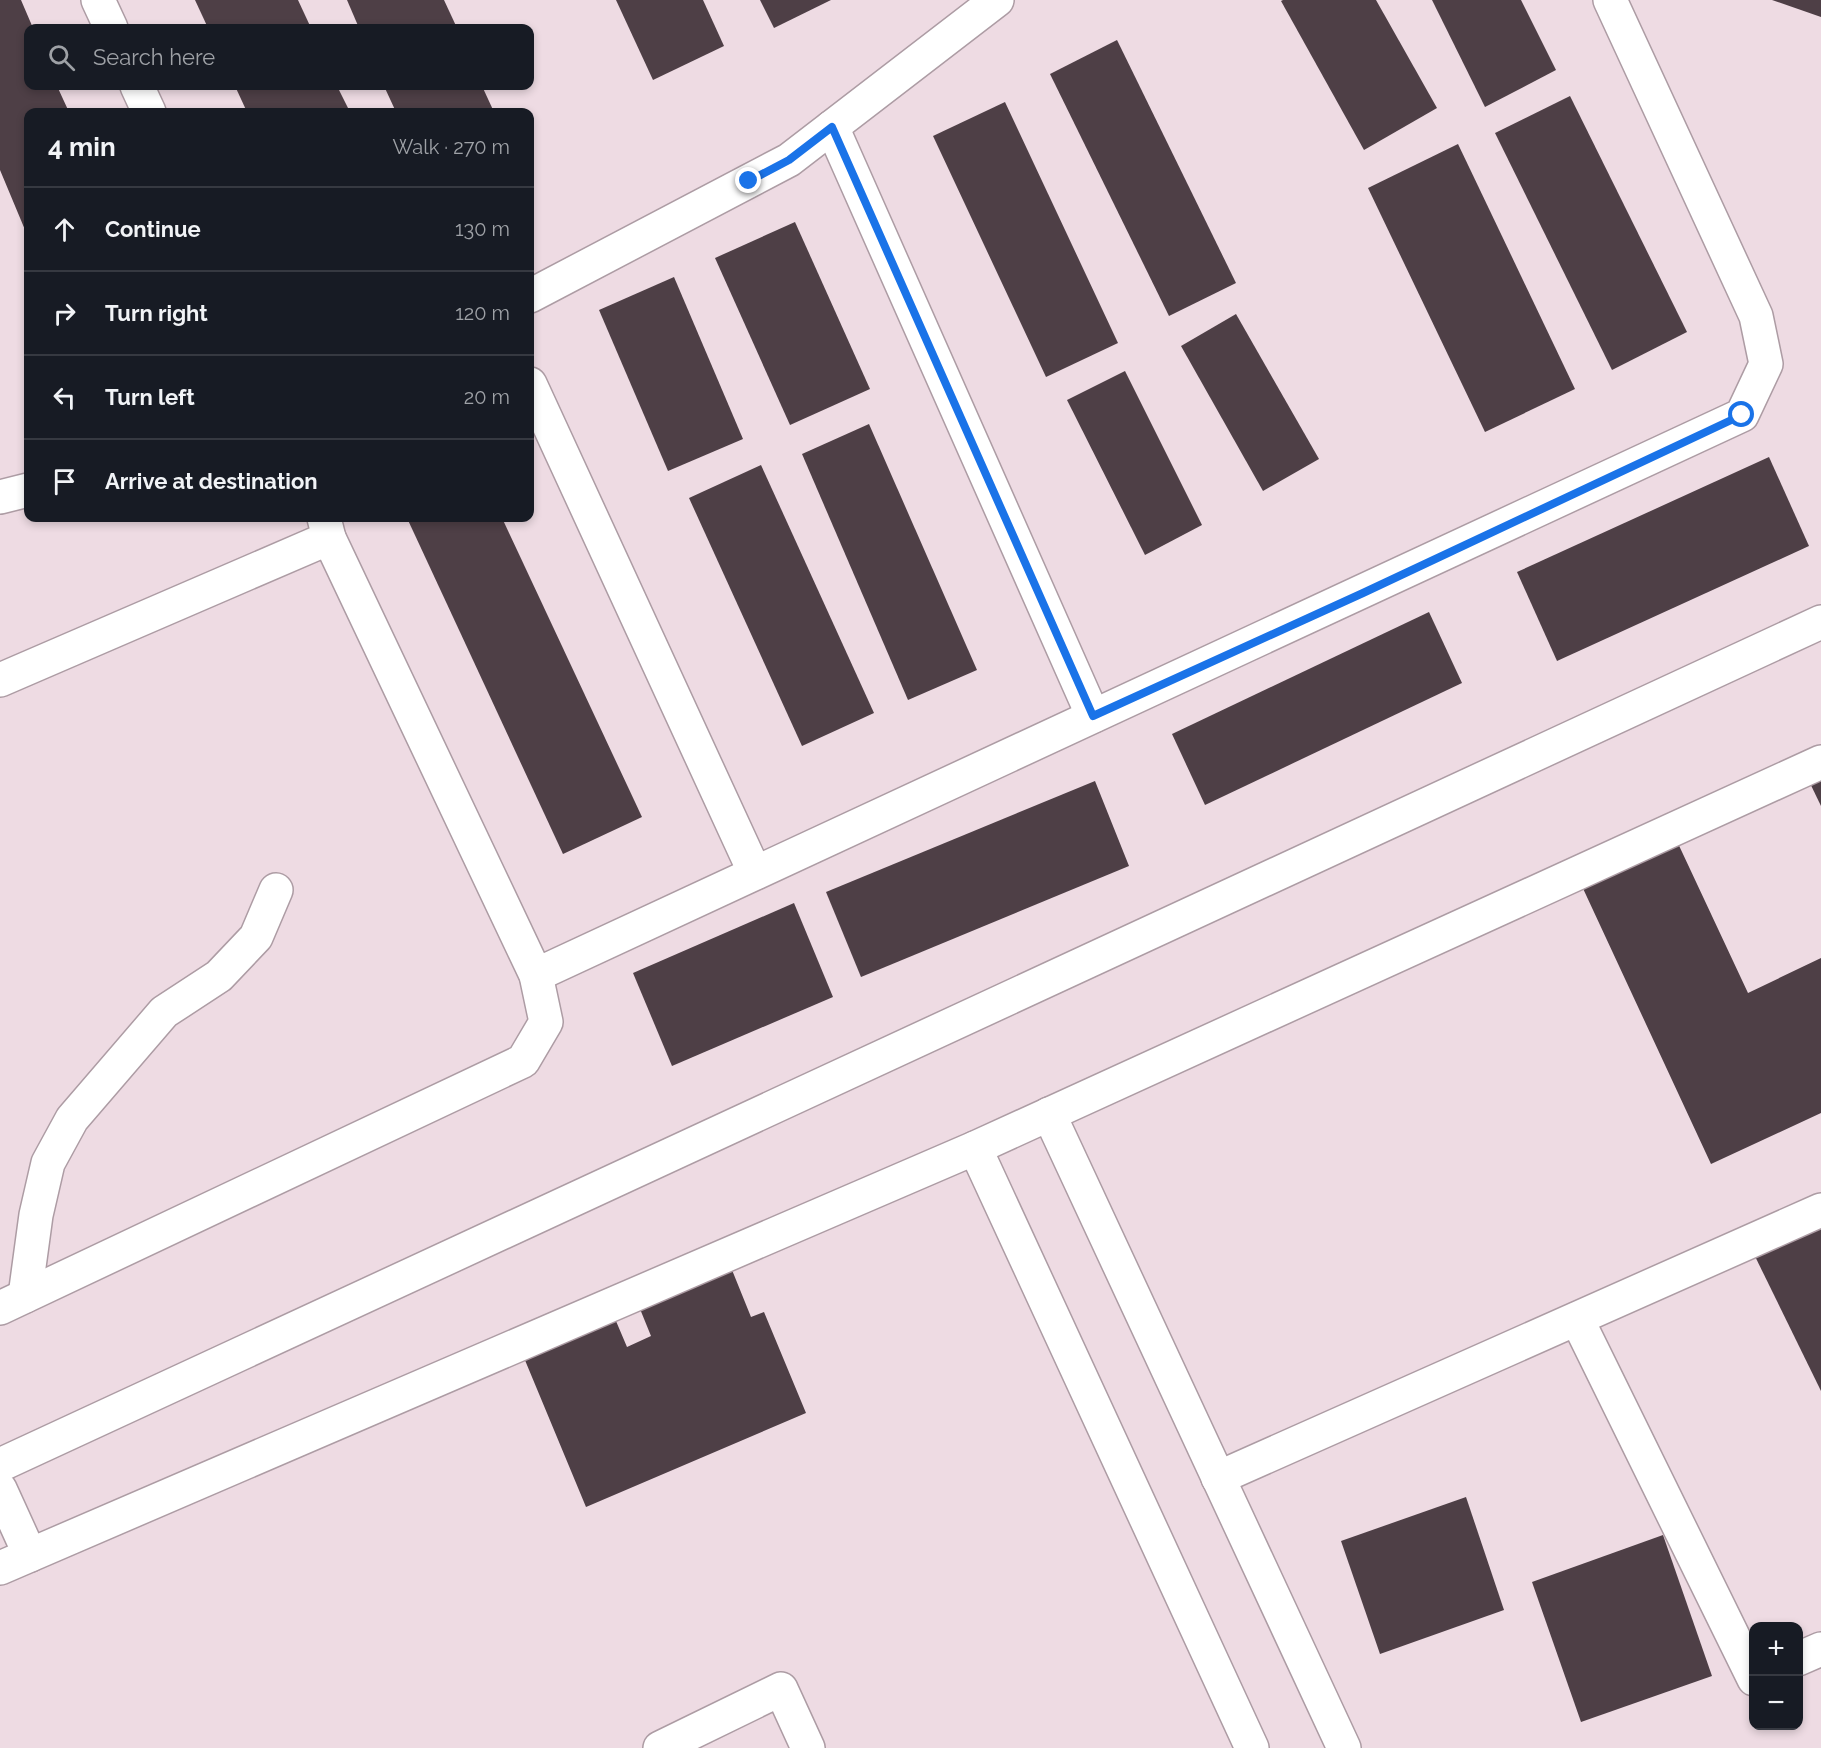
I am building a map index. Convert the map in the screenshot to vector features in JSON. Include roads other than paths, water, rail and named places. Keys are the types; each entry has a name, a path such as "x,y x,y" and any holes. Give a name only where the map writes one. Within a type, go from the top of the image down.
{"street":[{"path":"98,0 109,24"},
{"path":"534,294 789,160 997,0"},
{"path":"536,975 1363,593 1742,415 1766,364 1756,316 1610,0"},
{"path":"139,90 147,108"},
{"path":"832,127 1093,716"},
{"path":"534,393 755,873"},
{"path":"0,497 24,491"},
{"path":"0,680 326,528 536,975 546,1022 523,1061 12,1302"},
{"path":"0,1465 1821,622"},
{"path":"0,1568 975,1148 1821,762"},
{"path":"12,1302 48,1163 72,1119 164,1012 219,976 256,937 276,890"},
{"path":"1049,1114 1344,1748"},
{"path":"975,1148 1252,1748"},
{"path":"1218,1478 1821,1210"},
{"path":"1577,1319 1753,1676"},
{"path":"0,1489 30,1555"},
{"path":"1803,1657 1821,1649"},
{"path":"660,1748 781,1689 808,1748"}]}
